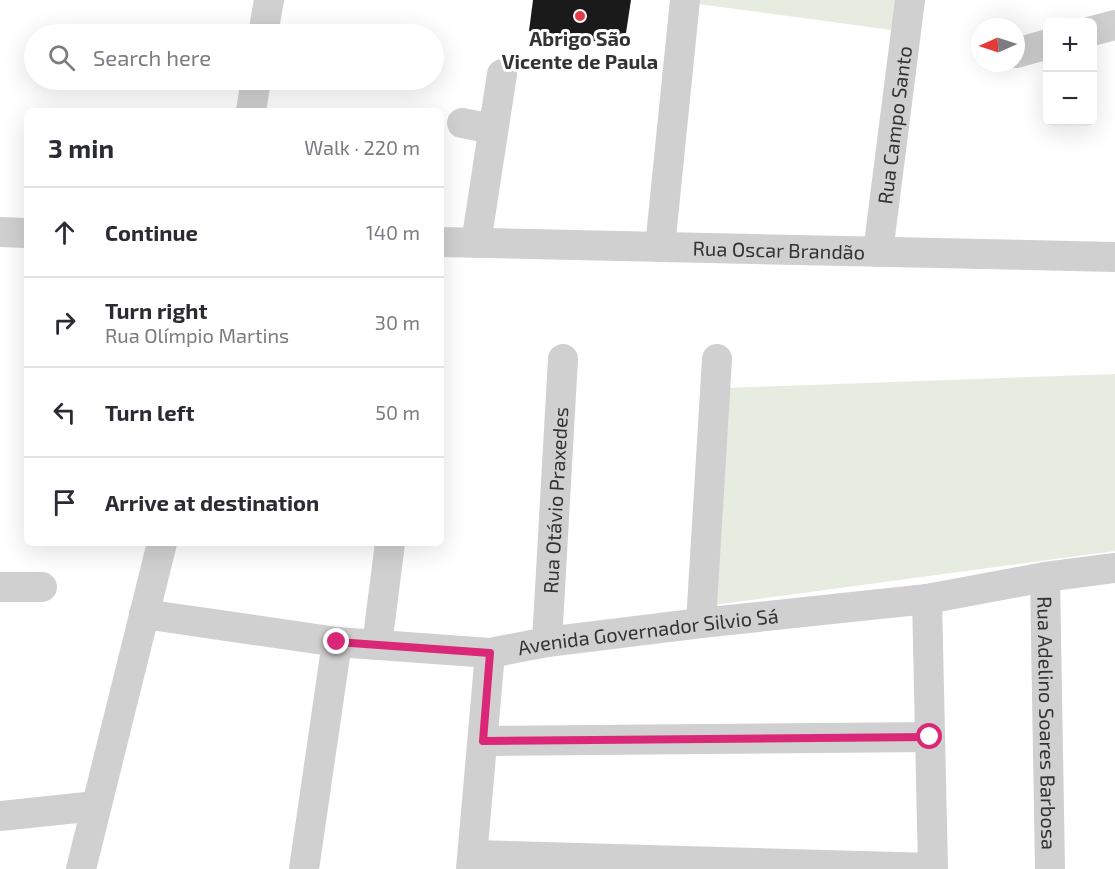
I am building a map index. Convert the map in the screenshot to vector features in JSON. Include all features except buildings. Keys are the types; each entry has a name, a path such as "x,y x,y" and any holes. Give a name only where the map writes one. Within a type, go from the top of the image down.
{"street":[{"path":"265,24 269,0"},
{"path":"660,247 685,0"},
{"name":"Rua Campo Santo","path":"879,252 910,0"},
{"path":"1097,30 1115,25"},
{"path":"1025,50 1043,45"},
{"path":"476,243 502,74"},
{"path":"251,108 254,90"},
{"path":"462,123 493,129"},
{"path":"0,232 24,233"},
{"name":"Rua Oscar Brandão","path":"444,242 1115,257"},
{"name":"Rua Otávio Praxedes","path":"547,642 563,359"},
{"path":"701,622 717,359"},
{"path":"81,869 161,546"},
{"path":"377,645 390,546"},
{"name":"Avenida Governador Silvio Sá","path":"144,614 337,642 490,653 547,642 701,622 927,599 1045,577 1115,567"},
{"name":"Rua Adelino Soares Barbosa","path":"1045,577 1050,869"},
{"path":"0,587 42,587"},
{"path":"490,653 472,862 933,868 927,599"},
{"path":"304,869 337,642"},
{"path":"483,741 930,737"},
{"path":"0,816 96,806"}],"shaded area":[{"path":"699,0 903,0 899,31 698,4"},
{"path":"1115,374 1115,551 713,605 725,388"}],"place":[{"name":"Abrigo São Vicente de Paula","path":"580,16"}],"route":[{"path":"337,642 490,653 483,741 930,737"}]}
